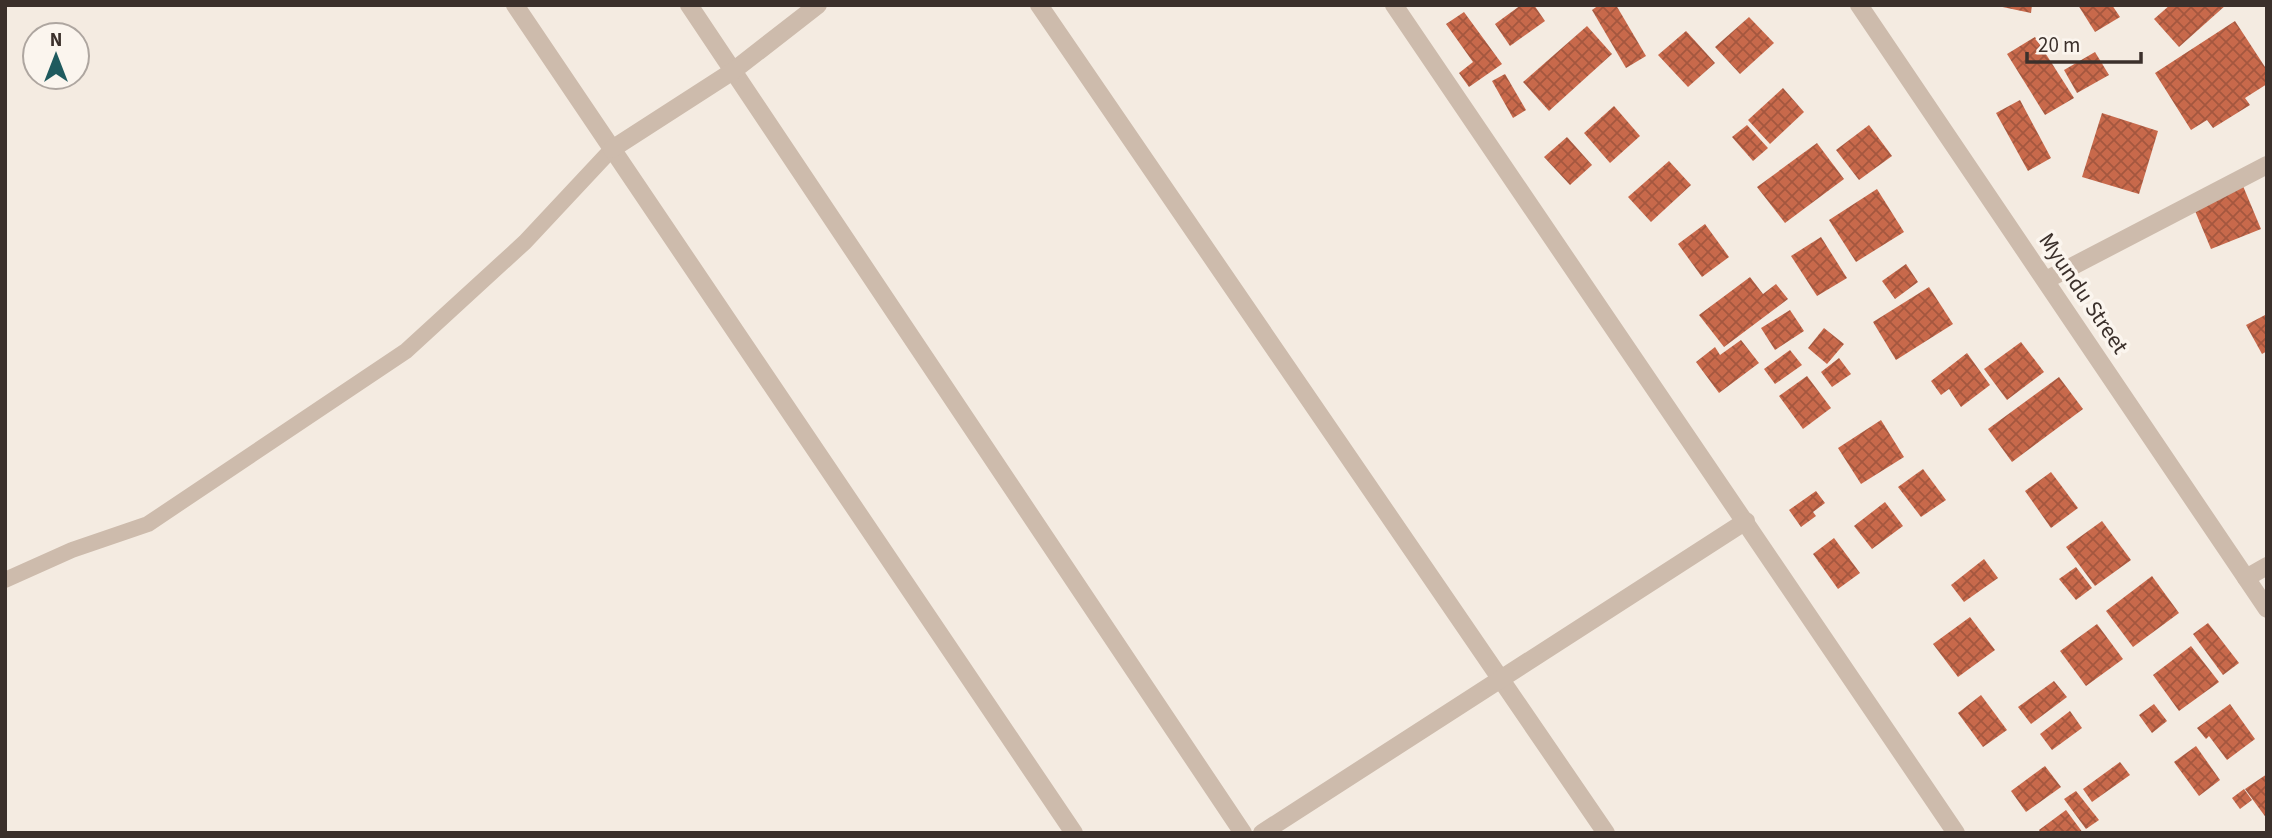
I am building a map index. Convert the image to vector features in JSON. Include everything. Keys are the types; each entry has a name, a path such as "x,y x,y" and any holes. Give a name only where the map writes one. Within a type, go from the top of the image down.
{"street":[{"path":"515,5 1074,833"},
{"path":"689,5 1243,833"},
{"path":"612,149 733,71 817,5"},
{"path":"1039,5 1606,833"},
{"path":"1394,5 1956,833"},
{"name":"Myundu Street","path":"1859,5 2267,609"},
{"path":"2046,281 2267,165"},
{"path":"1262,833 1746,521"},
{"path":"2246,578 2267,566"}],"lane":[{"path":"5,580 72,550 148,524 406,351 524,242 612,149"}],"building":[{"path":"1521,5 1534,5 1545,21 1510,46 1495,24"},
{"path":"1599,5 1616,5 1646,56 1626,68 1592,10"},
{"path":"1993,5 2032,5 2031,13"},
{"path":"2078,5 2112,5 2120,17 2095,32"},
{"path":"2170,5 2226,5 2179,47 2154,19"},
{"path":"1464,12 1502,64 1469,87 1459,73 1473,62 1446,24"},
{"path":"1749,17 1774,43 1740,74 1715,47"},
{"path":"2235,21 2267,70 2267,84 2245,98 2250,105 2213,128 2207,120 2191,130 2155,73"},
{"path":"1587,26 1612,54 1549,111 1523,82"},
{"path":"1686,31 1715,63 1688,87 1658,55"},
{"path":"2035,37 2074,98 2045,115 2007,54"},
{"path":"2095,52 2109,75 2077,93 2064,70"},
{"path":"1505,74 1526,110 1513,118 1492,81"},
{"path":"1783,88 1804,112 1770,144 1748,120"},
{"path":"2020,100 2051,158 2028,171 1996,113"},
{"path":"1614,106 1640,136 1610,163 1584,133"},
{"path":"2102,113 2158,131 2139,194 2082,177"},
{"path":"1747,125 1768,148 1753,161 1732,137"},
{"path":"1869,125 1892,156 1859,180 1836,150"},
{"path":"1567,137 1592,165 1570,185 1544,157"},
{"path":"1817,143 1844,179 1785,223 1757,187"},
{"path":"1669,161 1691,185 1651,222 1628,197"},
{"path":"2243,186 2261,229 2211,249 2193,206"},
{"path":"1877,189 1904,232 1856,262 1829,220"},
{"path":"1705,224 1729,257 1702,277 1678,244"},
{"path":"1821,237 1847,278 1817,296 1791,256"},
{"path":"1906,264 1918,282 1895,299 1882,281"},
{"path":"1750,277 1763,294 1776,284 1788,299 1724,347 1699,315"},
{"path":"1929,287 1953,324 1896,360 1873,322"},
{"path":"1790,310 1804,331 1775,350 1761,328"},
{"path":"2267,314 2267,351 2262,354 2246,325"},
{"path":"1824,328 1844,344 1827,364 1808,348"},
{"path":"1741,340 1759,363 1719,393 1696,362 1715,347 1720,355"},
{"path":"2021,342 2044,372 2007,400 1984,369"},
{"path":"1790,350 1802,365 1775,384 1764,369"},
{"path":"1967,353 1990,385 1961,407 1949,389 1941,395 1931,381"},
{"path":"1839,358 1851,374 1832,387 1821,372"},
{"path":"1807,376 1831,408 1803,429 1779,396"},
{"path":"2059,377 2083,409 2012,462 1988,429"},
{"path":"1881,420 1904,457 1861,484 1838,448"},
{"path":"1923,469 1946,500 1921,517 1898,487"},
{"path":"2051,472 2078,508 2051,528 2025,491"},
{"path":"1816,491 1825,503 1813,512 1816,516 1801,527 1789,510"},
{"path":"1885,502 1903,526 1872,549 1854,526"},
{"path":"2102,521 2131,560 2095,586 2066,547"},
{"path":"1834,538 1860,573 1838,589 1813,554"},
{"path":"1984,559 1998,578 1964,602 1951,585"},
{"path":"2076,567 2092,588 2076,600 2059,579"},
{"path":"2152,576 2179,613 2133,647 2106,611"},
{"path":"1970,617 1995,650 1958,677 1933,644"},
{"path":"2208,623 2239,663 2223,675 2193,634"},
{"path":"2097,624 2123,659 2086,686 2060,651"},
{"path":"2191,646 2219,682 2179,711 2153,675"},
{"path":"2054,681 2067,697 2031,724 2018,707"},
{"path":"1981,695 2007,730 1983,747 1958,713"},
{"path":"2154,704 2167,721 2152,733 2139,715"},
{"path":"2230,704 2255,739 2227,760 2209,736 2206,739 2197,728"},
{"path":"2070,711 2082,728 2052,750 2040,734"},
{"path":"2196,746 2220,780 2199,796 2174,762"},
{"path":"2120,762 2130,775 2092,802 2083,789"},
{"path":"2045,766 2061,787 2026,812 2011,791"},
{"path":"2267,774 2267,819 2245,789"},
{"path":"2244,789 2252,800 2240,809 2232,798"},
{"path":"2076,791 2099,820 2086,829 2064,799"},
{"path":"2066,810 2083,833 2041,833 2039,830"}]}
